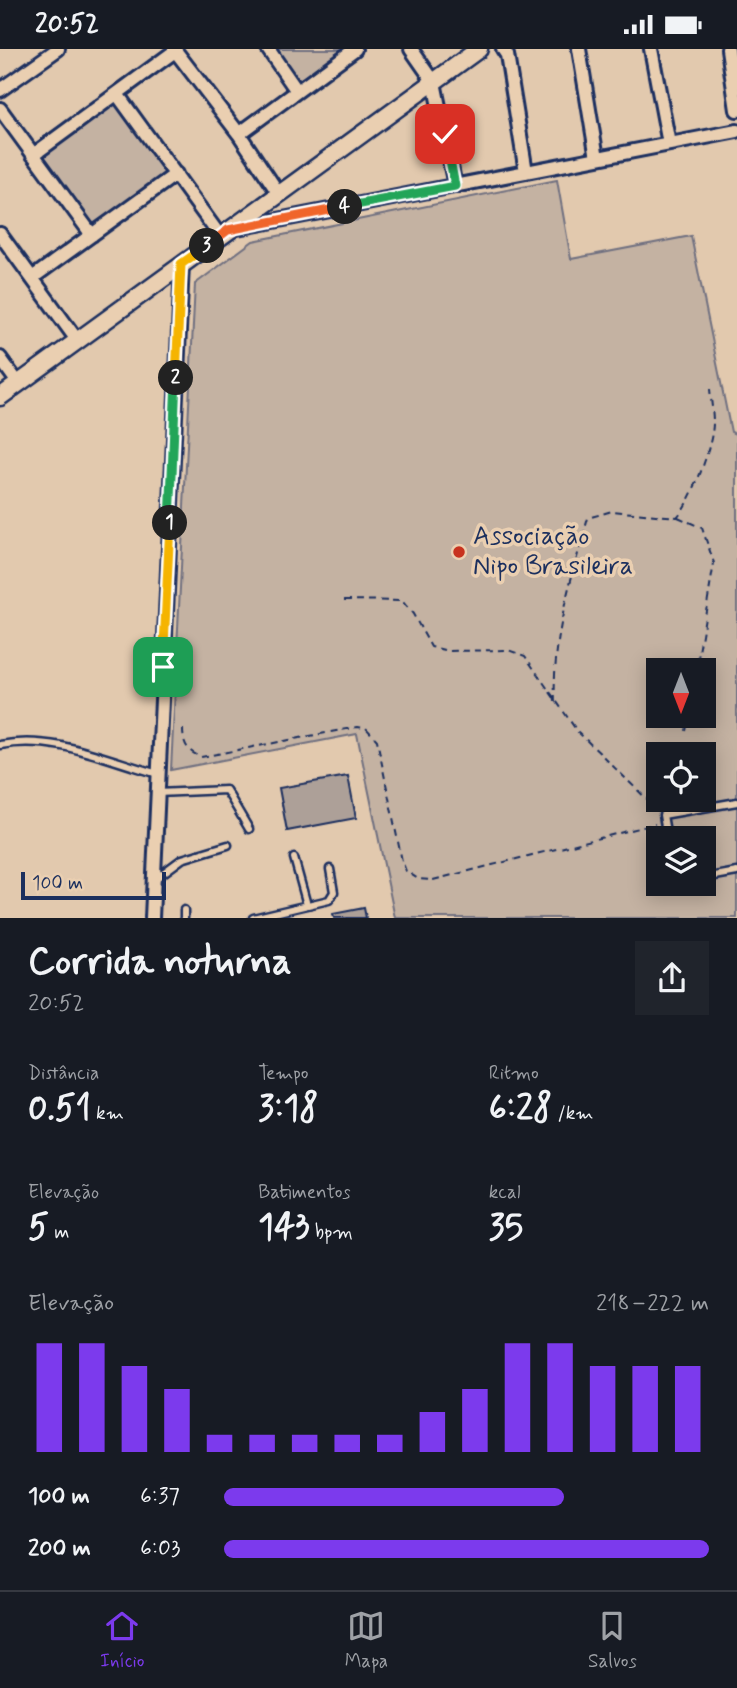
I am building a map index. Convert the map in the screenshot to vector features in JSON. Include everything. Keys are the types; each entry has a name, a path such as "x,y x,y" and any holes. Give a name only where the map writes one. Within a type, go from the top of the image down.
{"street":[{"path":"0,90 58,49"},
{"path":"268,49 297,90"},
{"path":"239,134 355,49"},
{"path":"411,49 434,82 455,186"},
{"path":"0,397 479,49"},
{"path":"503,49 507,55 526,172"},
{"path":"579,49 597,158"},
{"path":"651,49 669,144"},
{"path":"727,49 737,110"},
{"path":"33,155 175,50 239,134 279,194"},
{"path":"117,94 224,233"},
{"path":"0,109 92,235"},
{"path":"224,233 737,131"},
{"path":"32,278 176,174"},
{"path":"0,234 77,340"},
{"path":"152,918 181,264"},
{"path":"0,358 18,383"}],"lane":[{"path":"0,745 17,741 58,745 158,775"},
{"path":"157,793 226,790 249,829"},
{"path":"665,826 663,815 737,802"},
{"path":"153,881 182,859 228,845"},
{"path":"293,858 307,905"},
{"path":"253,918 329,900 333,896 330,869"},
{"path":"716,876 737,872"},
{"path":"184,910 184,918"}],"path":[{"path":"677,517 686,508 708,450 714,425 710,389"},
{"path":"555,702 553,662 564,606 588,518 612,511 677,517 702,528 712,548 714,563 698,658"},
{"path":"183,729 183,740 189,752 201,757 357,727 366,728 377,740 402,861 406,871 418,879 433,880 655,824 663,815 604,759 555,702 525,656 508,650 449,651 431,647 413,614 402,601 344,600"}],"shaded area":[{"path":"276,49 341,49 343,51 300,83"},
{"path":"115,102 167,173 93,227 42,156"},
{"name":"Associação Nipo Brasileira","path":"557,180 571,259 691,236 731,432 737,434 737,918 395,918 357,734 171,770 195,284 253,241"}],"building":[{"path":"348,776 356,818 287,831 279,788"},
{"path":"364,908 366,918 334,918 333,914"}],"place":[{"name":"Associação Nipo Brasileira","path":"459,552"}],"route":[{"path":"163,667 181,264 228,230 455,186 445,134"}]}
